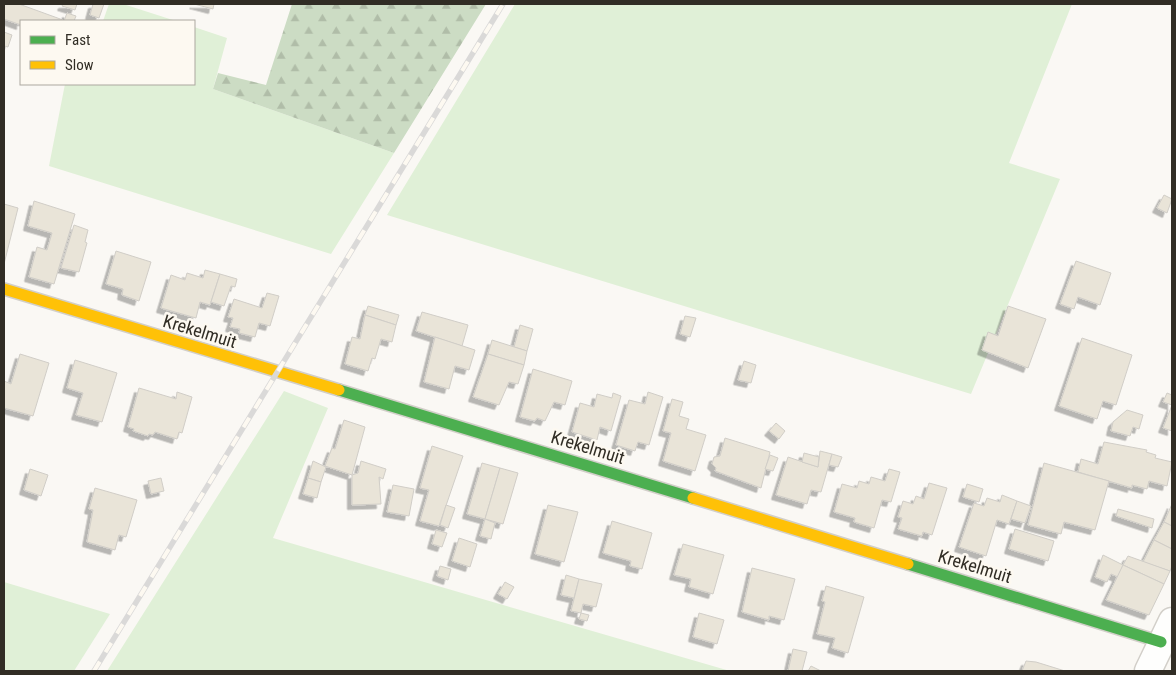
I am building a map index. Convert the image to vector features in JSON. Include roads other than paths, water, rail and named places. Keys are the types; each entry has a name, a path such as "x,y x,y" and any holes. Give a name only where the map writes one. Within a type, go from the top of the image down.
{"street":[{"name":"Krekelmuit","path":"4,289 600,469 1167,632"},
{"path":"1148,671 1167,632"}],"railway":[{"path":"94,671 503,4"}]}
